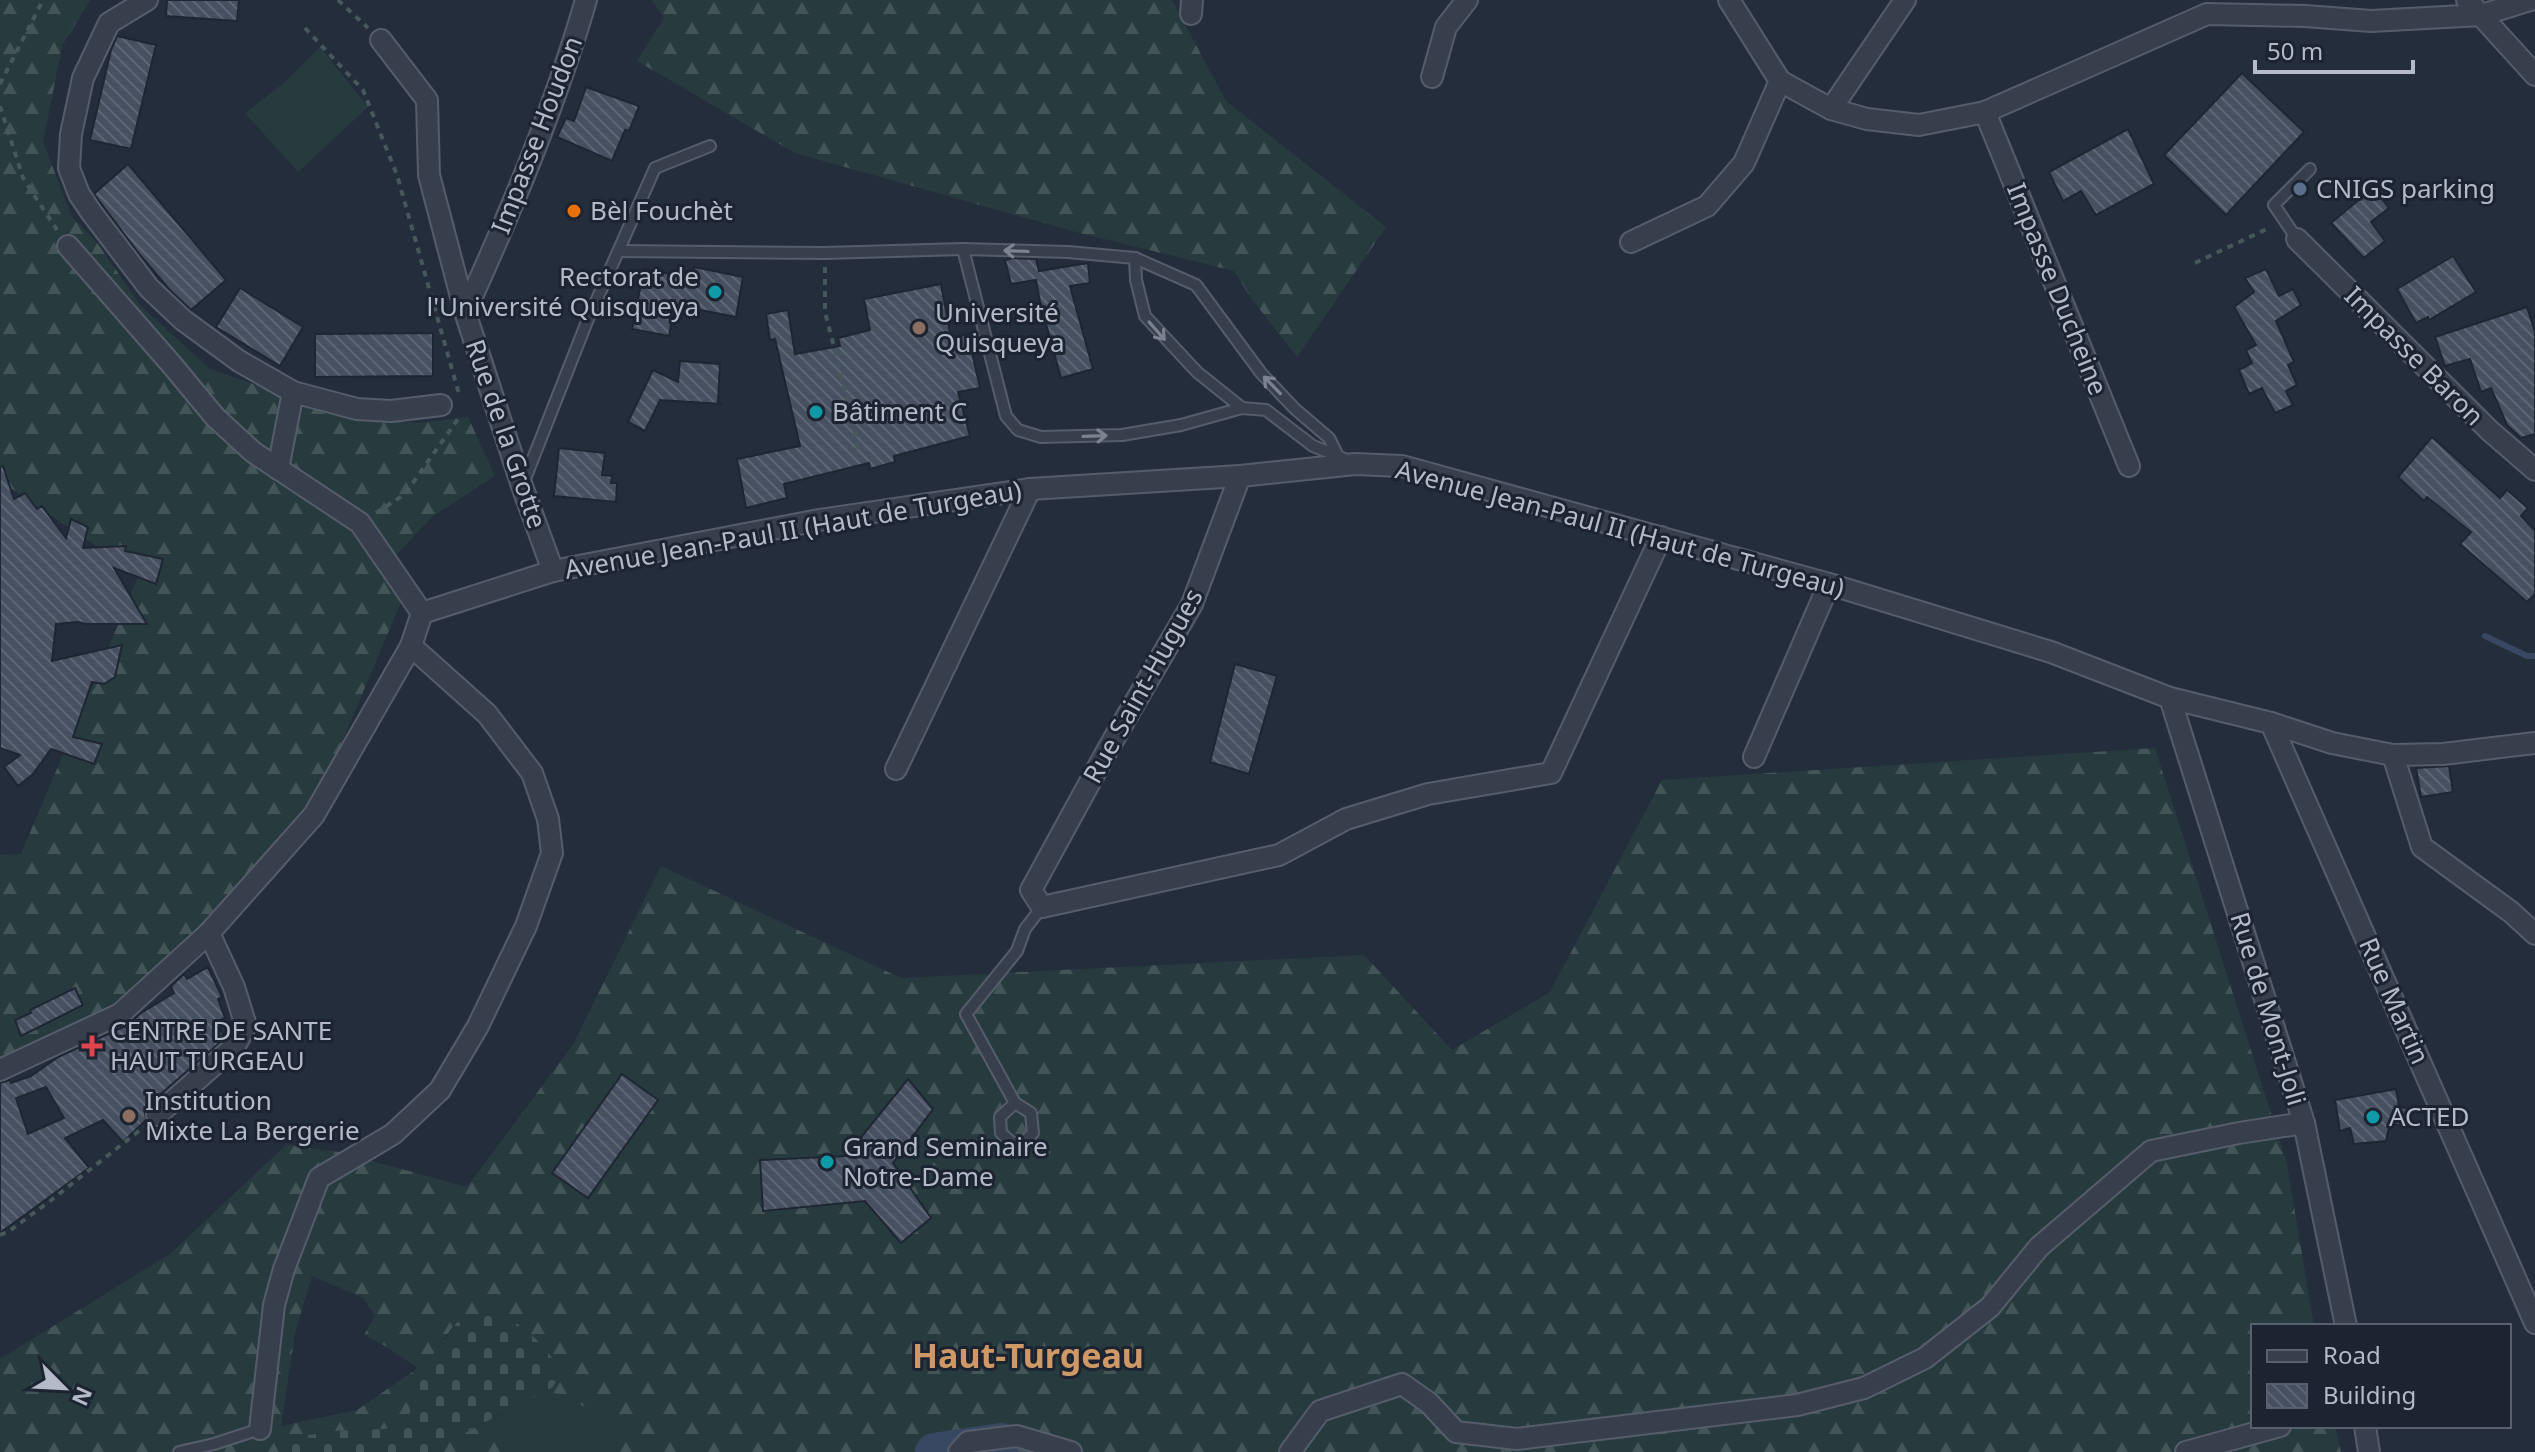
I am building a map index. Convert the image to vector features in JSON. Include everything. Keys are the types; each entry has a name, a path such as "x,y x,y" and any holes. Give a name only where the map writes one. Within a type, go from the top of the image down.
{"street":[{"path":"147,0 109,23 83,78 71,134 69,168 79,194 91,212 149,288 183,320 239,361 293,392 357,409 391,411 450,405"},
{"name":"Impasse Houdon","path":"465,312 497,241 569,58 586,0"},
{"path":"1432,77 1446,27 1467,0"},
{"path":"1729,0 1780,81 1831,109 1867,119 1919,125 1985,112 2207,14 2292,15 2371,21 2482,15 2530,0"},
{"path":"1831,109 1905,0"},
{"path":"2467,0 2535,75"},
{"name":"Rue de la Grotte","path":"381,40 427,100 429,175 465,312 553,571"},
{"path":"1631,242 1707,206 1744,163 1780,81"},
{"name":"Impasse Ducheine","path":"1985,112 2129,466"},
{"name":"Impasse Baron","path":"2297,239 2490,431 2535,470"},
{"path":"0,1070 120,1014 209,933 314,815 411,646 422,613 360,523 253,452 215,417 68,246"},
{"path":"278,469 293,392"},
{"name":"Avenue Jean-Paul II (Haut de Turgeau)","path":"422,613 553,571 819,520 1030,489 1240,476 1346,460 1402,466 1829,584 2051,652 2170,698 2271,723 2332,743 2393,755 2443,754 2535,743"},
{"name":"Rue Saint-Hugues","path":"1037,898 1108,749 1192,604 1240,476"},
{"path":"896,769 1030,489"},
{"path":"1037,898 1279,855 1346,819 1428,794 1551,773 1661,537"},
{"path":"1754,757 1829,584"},
{"path":"260,1429 274,1305 284,1269 319,1178 393,1134 440,1090 478,1026 526,926 552,853 548,819 532,773 487,714 411,646"},
{"name":"Rue de Mont-Joli","path":"2170,698 2304,1123 2346,1324"},
{"name":"Rue Martin","path":"2271,723 2535,1323"},
{"path":"2393,755 2422,847 2511,912 2535,934"},
{"path":"157,1115 234,1047 246,1026 234,987 209,933"},
{"path":"1290,1452 1320,1411 1402,1384 1429,1403 1456,1432 1517,1439 1797,1405 1864,1388 1925,1358 1990,1307 2039,1247 2151,1151 2304,1123"},
{"path":"2186,1452 2273,1428"},
{"path":"2365,1428 2369,1452"},
{"path":"959,1452 968,1442 1017,1436 1071,1452"}],"lane":[{"path":"522,486 586,324 655,168 710,146"},
{"path":"2297,239 2274,205 2310,169"},
{"path":"619,251 825,253 963,249 1068,252 1135,258 1196,285 1261,373 1295,409 1329,438 1346,460"},
{"path":"963,249 1006,416 1018,430 1041,437 1122,435 1181,425 1242,408 1266,410 1313,446 1346,460"},
{"path":"1135,258 1136,280 1145,316 1197,372 1242,408"},
{"path":"1015,1103 966,1014 1017,951 1037,898"},
{"path":"179,1452 260,1429"}],"path":[{"path":"0,84 43,0"},
{"path":"338,0 381,40"},
{"path":"305,28 363,90 397,175 459,390 450,405"},
{"path":"0,106 23,178 68,246"},
{"path":"2195,263 2283,219"},
{"path":"825,253 825,312 859,455"},
{"path":"360,523 405,494 459,418"},
{"path":"0,1235 126,1143 157,1115"}],"green space":[{"path":"0,0 90,0 62,46 43,142 72,217 98,244 141,306 210,369 357,420 420,423 468,417 495,476 433,516 398,553 377,567 401,602 326,780 199,945 94,1025 0,1063 0,855 21,854 139,575 0,481"},
{"path":"652,0 1172,0 1226,101 1386,227 1297,357 1234,271 1076,232 795,153 637,61 664,18"},
{"path":"320,47 368,107 298,172 245,113 285,82"},
{"path":"2155,748 2287,1164 2314,1324 2251,1324 2251,1428 2335,1428 2341,1452 603,1452 615,1421 518,1409 502,1452 428,1452 527,1401 473,1330 456,1322 420,1374 406,1428 334,1431 273,1441 279,1452 0,1452 0,1359 170,1254 286,1145 339,1152 467,1187 574,1043 661,866 901,978 1364,955 1452,1050 1550,992 1662,780","holes":["312,1276 363,1298 375,1316 364,1335 418,1368 357,1410 281,1426 295,1333"]},
{"path":"483,1310 509,1319 537,1340 562,1371 553,1387 428,1452 279,1452 273,1441 334,1431 406,1428 420,1374 457,1322 473,1330"},
{"path":"555,1393 615,1421 603,1452 502,1452 518,1409"}],"building":[{"path":"167,0 239,0 237,21 166,16"},
{"path":"117,36 156,45 131,149 90,140"},
{"path":"2242,73 2304,132 2226,215 2164,155"},
{"path":"586,87 639,106 612,161 557,137 566,118 574,121"},
{"path":"2128,129 2154,184 2096,215 2081,191 2063,201 2049,172"},
{"path":"128,164 226,280 191,310 140,255 94,194"},
{"path":"2373,188 2389,208 2371,222 2385,241 2364,258 2331,223"},
{"path":"2453,256 2476,292 2429,320 2428,317 2416,323 2397,289"},
{"path":"1036,259 1039,271 1088,263 1090,283 1070,286 1093,369 1061,378 1036,280 1011,284 1005,260"},
{"path":"694,267 743,277 736,317 675,305 669,336 632,329 644,269 692,278"},
{"path":"2266,269 2279,296 2293,289 2301,305 2276,321 2294,362 2288,365 2297,385 2286,391 2293,405 2275,413 2262,388 2249,394 2239,370 2252,363 2246,350 2256,345 2234,307 2254,292 2245,278"},
{"path":"941,284 951,338 968,334 980,388 958,392 970,436 894,456 895,462 870,469 869,463 784,484 787,498 746,508 737,459 800,446 775,339 770,340 766,314 788,310 795,354 840,346 838,338 870,330 864,299"},
{"path":"240,288 303,327 280,366 216,327"},
{"path":"2527,307 2535,332 2535,434 2521,438 2507,425 2491,388 2481,392 2470,359 2445,366 2435,337"},
{"path":"433,333 433,376 315,377 315,334"},
{"path":"680,361 720,364 718,402 722,404 660,400 645,431 628,422 653,370 678,382"},
{"path":"2432,437 2500,498 2507,490 2528,508 2521,516 2535,531 2535,594 2527,602 2460,544 2471,532 2427,497 2424,501 2398,477"},
{"path":"559,448 605,453 602,475 612,476 611,483 617,483 616,502 554,496"},
{"path":"3,466 14,499 25,493 37,509 42,506 66,538 71,519 88,527 83,548 126,546 125,551 163,559 156,584 114,568 147,624 56,624 52,661 122,645 115,677 104,684 92,682 73,737 102,744 94,764 51,749 33,774 18,786 4,767 20,755 0,748 0,467"},
{"path":"1235,664 1277,676 1249,774 1210,762"},
{"path":"2449,766 2453,792 2421,797 2416,768"},
{"path":"208,967 222,997 218,999 225,1018 214,1023 225,1036 224,1039 148,1105 146,1120 123,1142 103,1120 65,1138 89,1168 0,1233 0,1083 10,1080 11,1083 31,1076 58,1057 126,1026 174,993 171,986 184,974 187,979","holes":["46,1087 64,1118 28,1134 16,1098"]},
{"path":"75,988 83,1005 21,1036 15,1020"},
{"path":"622,1074 658,1100 588,1198 552,1173"},
{"name":"Grand Seminaire Notre-Dame","path":"908,1079 933,1109 893,1163 931,1218 901,1243 865,1201 763,1211 760,1160 846,1156"},
{"name":"ACTED","path":"2396,1089 2399,1106 2410,1110 2405,1127 2390,1123 2386,1141 2354,1144 2350,1128 2340,1131 2335,1100"}],"waterway":[{"path":"2485,636 2527,656 2535,656"},
{"path":"934,1452 1001,1442"}],"place":[{"name":"CNIGS parking","path":"2300,189"},
{"name":"Bèl Fouchèt","path":"574,211"},
{"name":"Rectorat de l'Université Quisqueya","path":"715,292"},
{"name":"Université Quisqueya","path":"919,328"},
{"name":"Bâtiment C","path":"816,412"},
{"name":"CENTRE DE SANTE HAUT TURGEAU","path":"92,1046"},
{"name":"Institution Mixte La Bergerie","path":"129,1116"},
{"name":"ACTED","path":"2373,1117"},
{"name":"Grand Seminaire Notre-Dame","path":"827,1162"}],"district":[{"name":"Haut-Turgeau","path":"1028,1356"}]}
